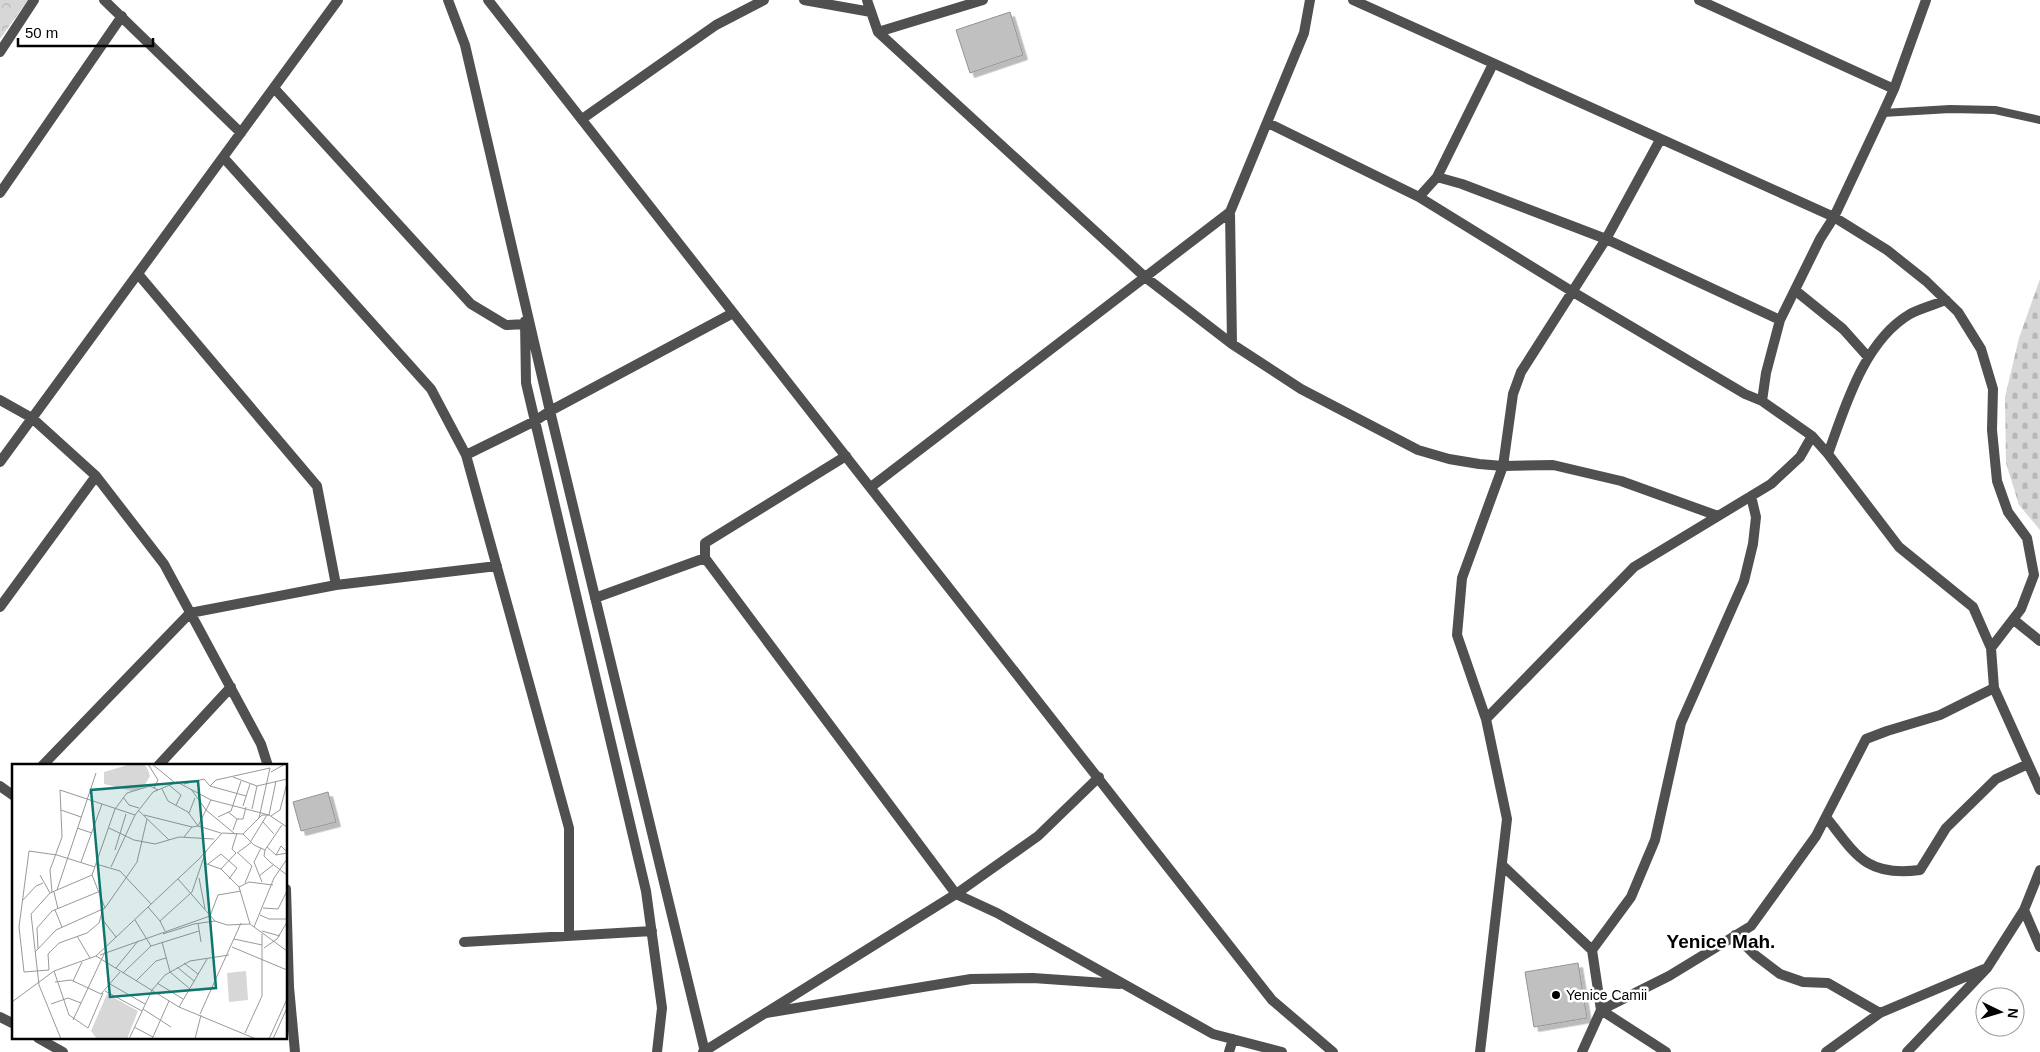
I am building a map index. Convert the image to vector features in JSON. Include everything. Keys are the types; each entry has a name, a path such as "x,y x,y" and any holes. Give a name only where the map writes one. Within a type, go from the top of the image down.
{"street":[{"path":"0,52 34,0"},
{"path":"104,0 241,133"},
{"path":"0,462 338,0"},
{"path":"448,0 465,45 550,411 704,1052 956,894 1038,836 1099,777"},
{"path":"488,0 1272,1000 1333,1052"},
{"path":"582,119 716,25 764,0"},
{"path":"804,0 871,12"},
{"path":"867,0 878,32 1145,277 1232,344 1301,389 1418,450 1449,459 1503,466 1554,465 1622,480 1718,516"},
{"path":"878,32 983,0"},
{"path":"1232,344 1230,212 1304,33 1310,0"},
{"path":"1353,0 1834,217 1887,250 1926,281 1958,312 1982,348 1993,389 1992,430 1997,481 2008,512 2027,538 2034,575 2021,609 1991,648"},
{"path":"1699,0 1894,89"},
{"path":"1762,401 1766,373 1780,320 1796,291 1820,239 1834,217 1883,114 1926,0"},
{"path":"0,193 122,16"},
{"path":"1419,197 1437,177 1494,64"},
{"path":"274,88 471,304 506,325 525,324"},
{"path":"1268,123 1419,197 1573,292 1745,394 1762,401 1812,436 1899,547 1973,607 1991,648 1994,688 2040,790"},
{"path":"1480,1052 1507,819 1486,719 1457,635 1462,578 1503,466 1513,394 1521,372 1606,239 1660,140"},
{"path":"223,157 431,388 466,455 569,828 569,936"},
{"path":"1437,177 1462,184 1606,239 1780,320"},
{"path":"871,487 1230,212"},
{"path":"138,274 317,486 336,585"},
{"path":"1796,291 1843,329 1868,357"},
{"path":"524,297 526,383 646,891 662,1008 657,1052"},
{"path":"1828,454 1868,357 1886,333 1910,314 1946,300"},
{"path":"466,455 535,421 550,411 733,313"},
{"path":"0,400 32,418 96,476 164,564 261,744 264,763"},
{"path":"1486,719 1634,567 1771,484 1800,457 1812,436"},
{"path":"846,456 705,543 705,558 956,894 997,913 1212,1034 1282,1052"},
{"path":"0,607 96,476"},
{"path":"1592,950 1630,897 1656,840 1681,723 1744,581 1753,544 1756,517 1751,496"},
{"path":"595,598 705,558"},
{"path":"44,764 190,613 336,585 497,566"},
{"path":"2014,620 2040,641"},
{"path":"160,764 231,688"},
{"path":"1601,1010 1669,976 1751,926 1816,836 1866,739 1940,715 1994,688"},
{"path":"1826,817 1865,863 1890,872 1920,870 1946,828 1996,779 2028,764"},
{"path":"0,786 12,794"},
{"path":"1503,866 1592,950 1601,1010 1582,1052"},
{"path":"1907,1052 1987,968 2024,910 2040,870"},
{"path":"2024,910 2040,947"},
{"path":"464,942 652,931"},
{"path":"1735,935 1755,955 1780,974 1803,982 1828,982 1880,1013"},
{"path":"1826,1052 1880,1013 1987,968"},
{"path":"765,1013 971,979 1033,978 1122,984"},
{"path":"288,986 295,1052"},
{"path":"1601,1010 1666,1052"},
{"path":"0,1017 12,1023"},
{"path":"1229,1052 1234,1039"},
{"path":"42,1040 63,1052"}],"lane":[{"path":"1883,114 1950,110 1996,110 2040,120"},
{"path":"2030,895 2040,890"}],"green space":[{"path":"0,0 28,0 0,39"},
{"path":"2040,279 2040,530 2019,505 2006,463 2005,397 2019,338"}],"building":[{"path":"1010,12 1023,55 970,73 956,30"},
{"path":"328,792 336,822 301,831 293,802"},
{"name":"Yenice Camii","path":"1578,963 1587,1018 1534,1027 1525,972"}],"place":[{"name":"Yenice Camii","path":"1556,995"}],"district":[{"name":"Yenice Mah.","path":"1721,941"}]}
